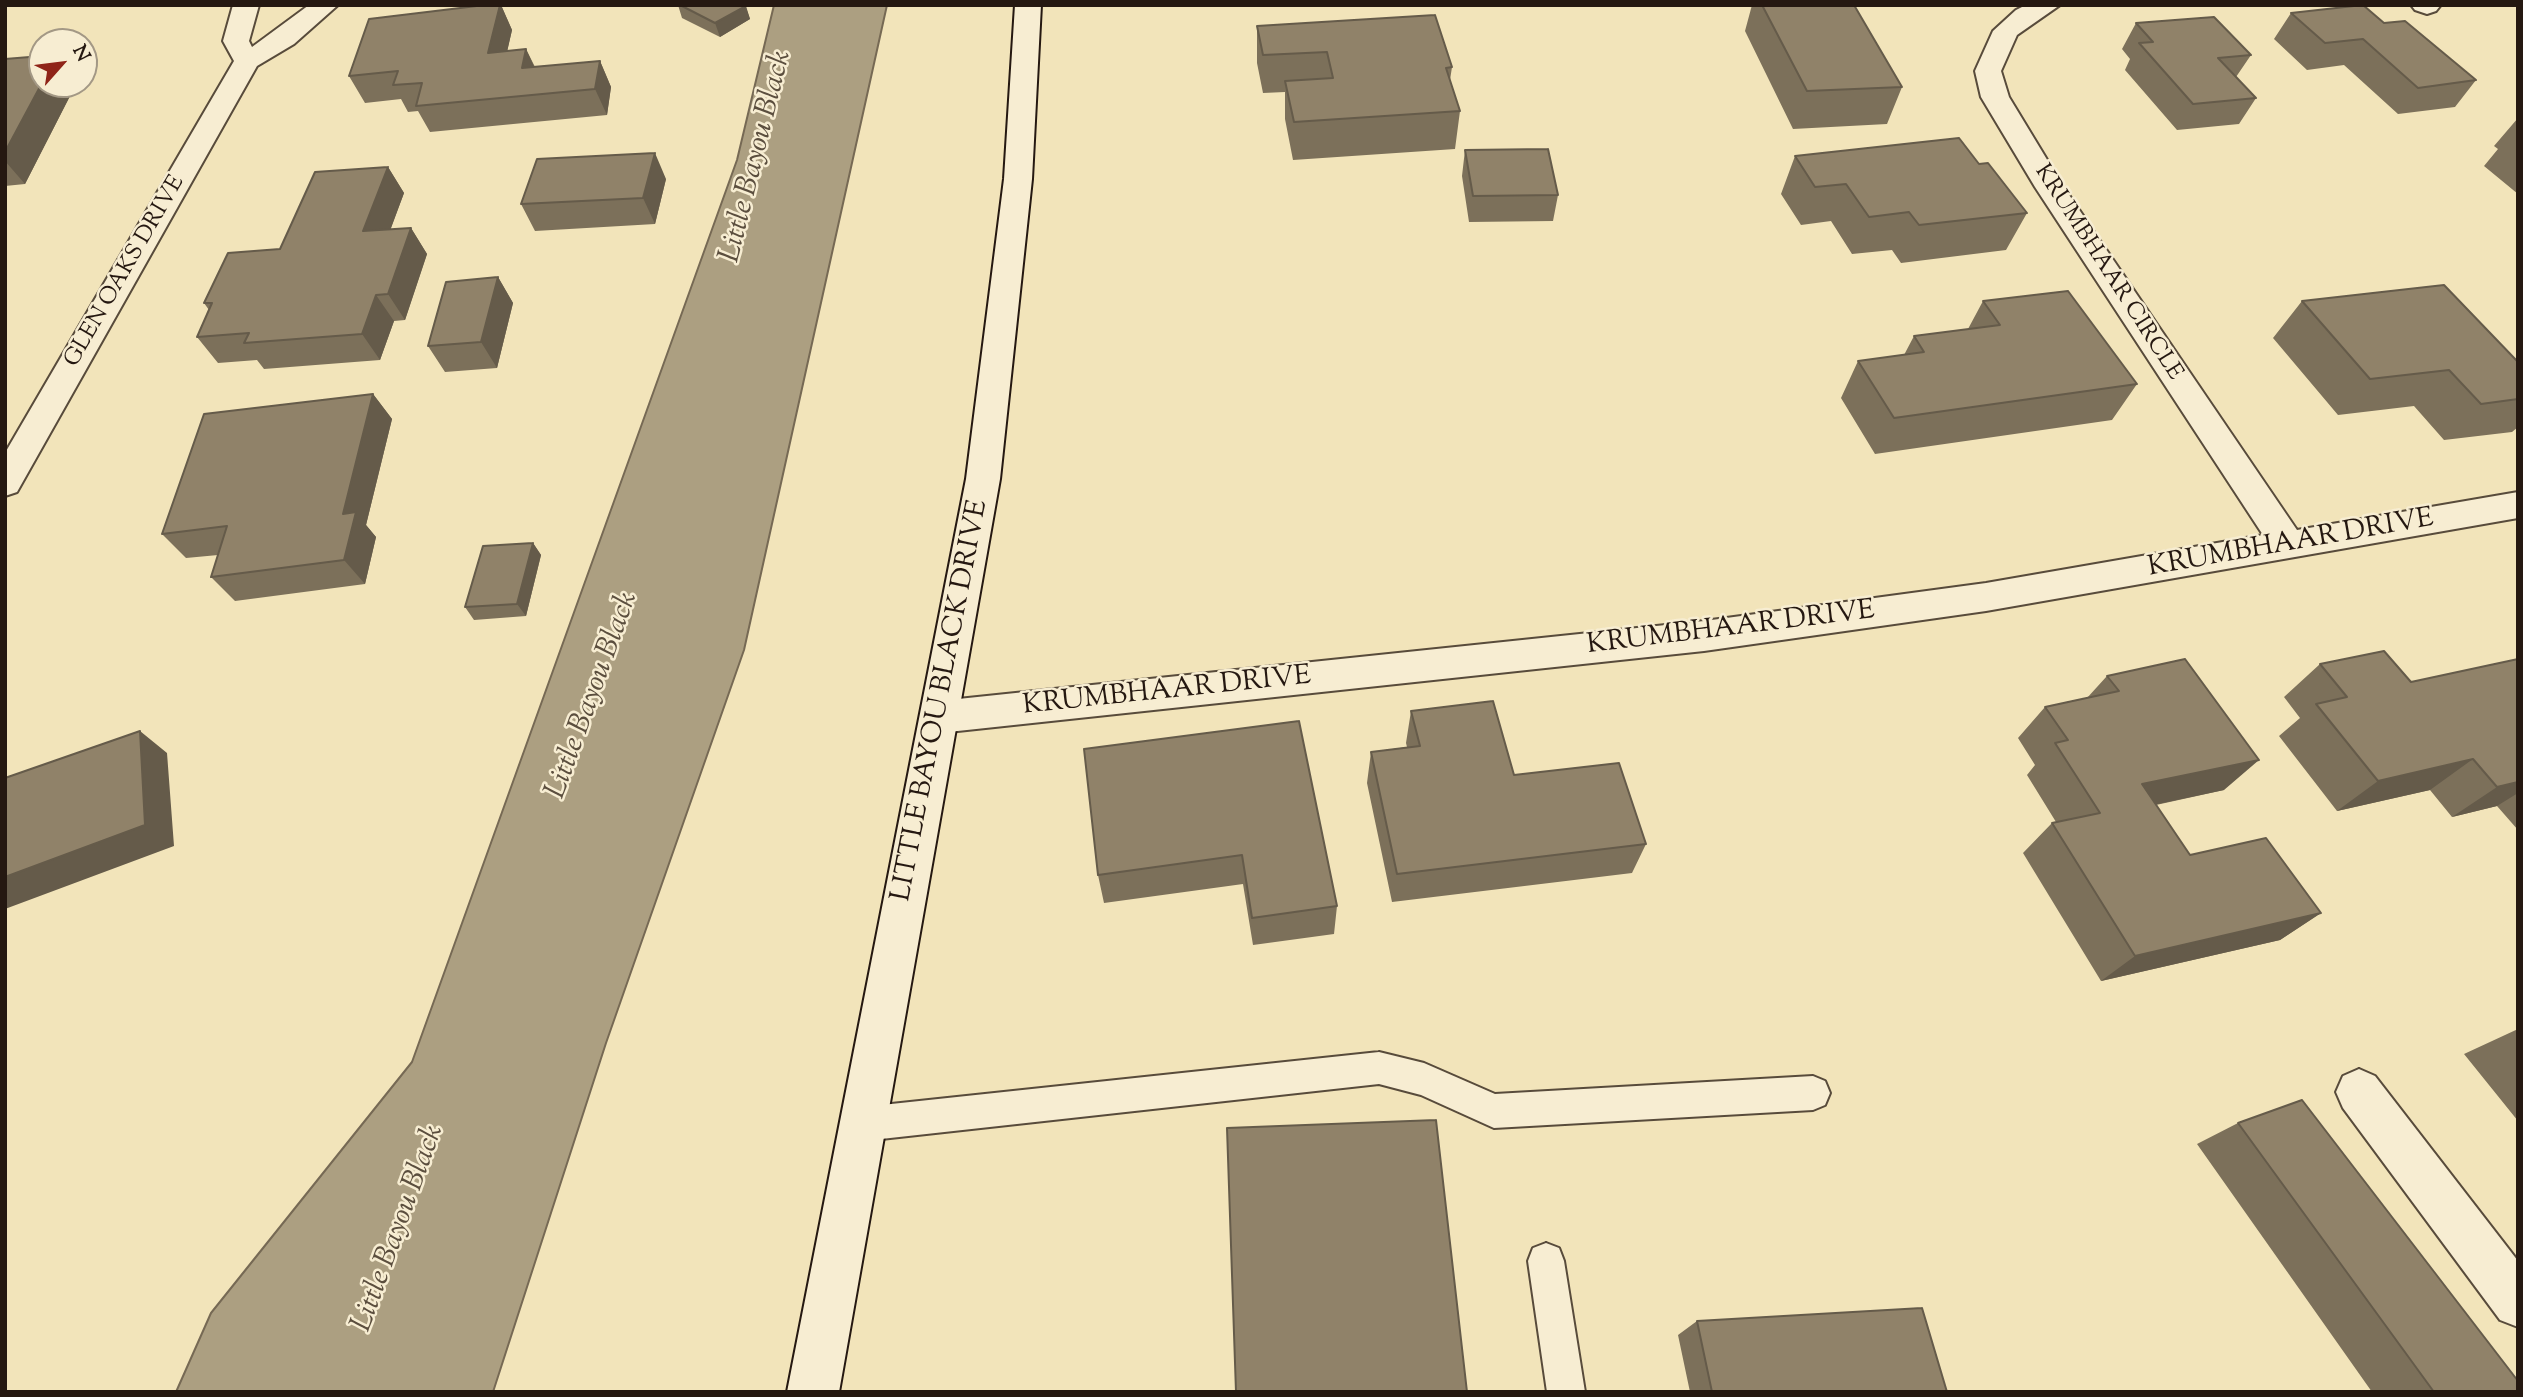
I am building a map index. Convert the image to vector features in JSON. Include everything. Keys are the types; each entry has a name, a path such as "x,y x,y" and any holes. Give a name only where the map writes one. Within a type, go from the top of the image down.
{"street":[{"path":"246,5 236,41 247,61"},
{"name":"GLEN OAKS DRIVE","path":"5,482 247,61 285,38 325,5"},
{"name":"LITTLE BAYOU BLACK DRIVE","path":"813,1392 983,479 1018,179 1028,5"},
{"name":"KRUMBHAAR CIRCLE","path":"2047,5 2025,15 2006,31 1988,71 1995,97 2049,187 2289,545"},
{"name":"KRUMBHAAR DRIVE","path":"939,717 1704,636 1986,597 2518,505"},
{"path":"2359,1093 2518,1302"}],"lane":[{"path":"863,1124 1379,1068 1424,1079 1494,1111 1813,1093"},
{"path":"1546,1261 1566,1392"}],"water":[{"name":"Little Bayou Black","path":"774,5 887,5 744,650 606,1043 493,1392 176,1392 211,1313 412,1062 737,160"}],"building":[{"path":"500,5 488,53 526,49 522,68 600,61 595,89 416,106 422,83 393,85 398,71 349,76 369,19"},
{"path":"680,5 745,5 746,6 715,23"},
{"path":"1762,5 1854,5 1902,87 1807,91"},
{"path":"2363,5 2384,23 2405,21 2476,80 2418,88 2363,39 2325,43 2291,13"},
{"path":"1435,15 1452,67 1446,68 1460,111 1294,122 1285,81 1333,78 1327,52 1263,55 1257,26"},
{"path":"2214,17 2251,55 2218,58 2256,98 2193,104 2139,43 2153,42 2136,23"},
{"path":"28,57 28,98 34,98 5,152 5,59"},
{"path":"1959,138 1979,164 1988,163 2027,213 1919,225 1909,212 1869,217 1846,184 1815,187 1795,156"},
{"path":"1548,149 1558,195 1473,196 1465,150"},
{"path":"655,153 643,198 521,204 537,159"},
{"path":"388,167 363,231 411,228 388,294 376,295 362,334 244,343 249,333 197,337 212,303 204,303 228,253 280,249 315,172"},
{"path":"498,277 481,342 428,346 446,282"},
{"path":"2444,285 2518,362 2518,399 2481,404 2449,370 2370,379 2302,301"},
{"path":"2068,291 2137,384 1894,418 1858,361 1924,352 1914,336 2000,325 1983,301"},
{"path":"373,394 343,514 356,512 344,560 211,577 227,526 162,534 204,414"},
{"path":"533,543 517,604 465,607 483,546"},
{"path":"2384,651 2411,682 2518,659 2518,782 2497,787 2473,759 2378,781 2316,704 2347,697 2320,664"},
{"path":"2185,659 2259,760 2142,784 2190,855 2266,838 2321,913 2135,956 2052,823 2100,813 2055,743 2068,740 2045,707 2119,691 2107,676"},
{"path":"1493,701 1514,775 1619,763 1646,844 1397,874 1371,752 1420,746 1411,711"},
{"path":"1299,721 1337,906 1252,918 1242,855 1098,875 1084,749"},
{"path":"140,731 145,825 5,877 5,778"},
{"path":"2302,1100 2518,1381 2518,1392 2434,1392 2238,1123"},
{"path":"1436,1120 1467,1392 1236,1392 1227,1128"},
{"path":"1922,1308 1947,1392 1712,1392 1697,1321"}]}
